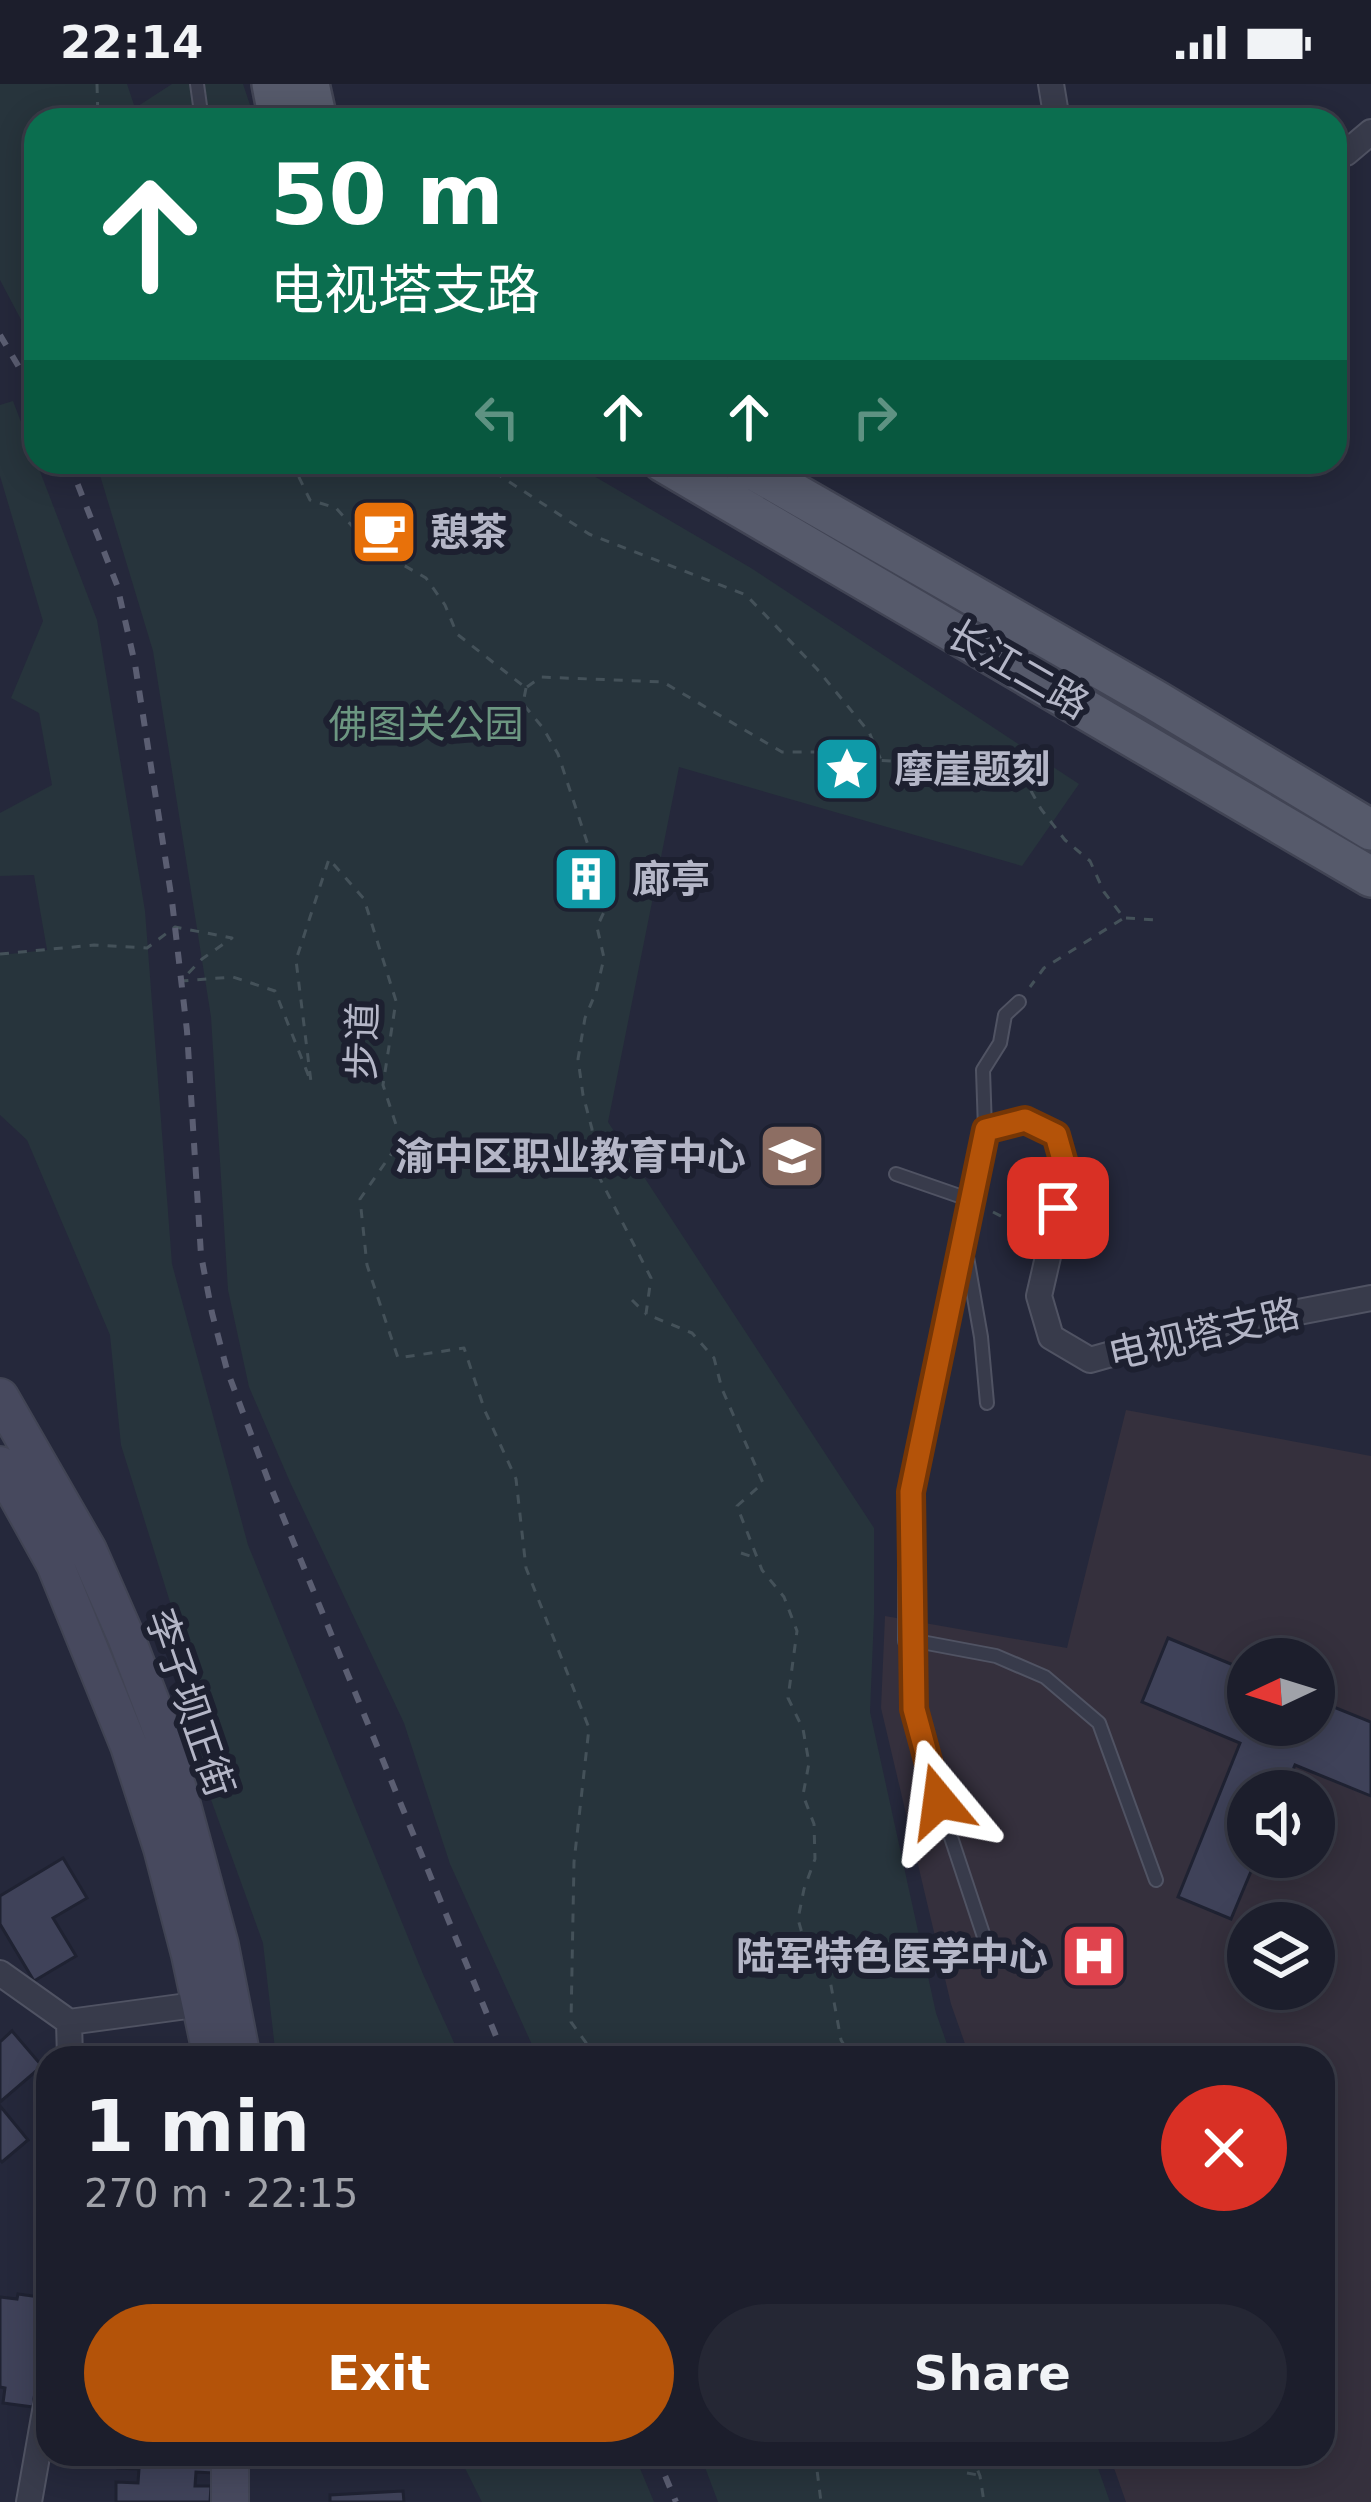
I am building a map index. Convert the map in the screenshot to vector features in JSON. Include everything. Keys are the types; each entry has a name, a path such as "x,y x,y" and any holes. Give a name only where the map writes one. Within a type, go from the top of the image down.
{"main road":[{"name":"长江二路","path":"683,474 1371,877"},
{"name":"长江二路","path":"761,474 1371,830"},
{"name":"李子坝正街","path":"0,1397 88,1550 163,1734 220,1945 240,2046"},
{"name":"李子坝正街","path":"0,1465 55,1564 129,1746 162,1848 210,2046"},
{"path":"230,2466 230,2502"},
{"path":"254,2466 254,2502"}],"street":[{"path":"1347,152 1371,132"},
{"name":"电视塔支路","path":"986,1130 1025,1120 1056,1135 1067,1174 1040,1296 1051,1337 1090,1360 1179,1335 1371,1298"},
{"path":"911,1640 911,1492 986,1130"},
{"path":"0,1973 69,2021 202,2004"},
{"path":"69,2021 70,2046"},
{"path":"28,2502 36,2459"}],"lane":[{"path":"986,1130 983,1070 1000,1042 1005,1016 1019,1002"},
{"path":"896,1174 971,1201"},
{"path":"964,1238 988,1403"},
{"path":"992,1961 914,1709 911,1640 996,1656 1045,1677 1099,1723 1156,1880"}],"path":[{"path":"297,474 310,500 337,508 370,546 426,578 457,634 526,688"},
{"path":"497,474 589,534 746,595 817,669 869,733 881,761"},
{"path":"646,1314 651,1278 594,1167 578,1058 604,958 596,927 610,899 588,877 588,845 558,754 523,704 526,688 541,677 663,682 782,752 945,764 970,757 1002,766 1025,780 1065,840 1090,861 1104,892 1124,918"},
{"name":"步道","path":"0,954 94,945 147,948 175,927 232,938 181,981 233,977 275,991 311,1082 296,960 329,859 364,899 396,1001 383,1085 401,1140 360,1199 367,1265 398,1358 464,1348 484,1411 516,1479 526,1568 589,1728 574,1862 571,2022 588,2046"},
{"path":"1019,1002 1044,968 1100,930 1124,918 1157,920"},
{"path":"971,1201 1050,1243"},
{"path":"632,1300 646,1314 692,1333 714,1358 722,1389 763,1483 737,1506 762,1570 784,1598 796,1631 788,1698 803,1729 809,1763 802,1795 814,1823 815,1858 798,1919 808,1955 830,1980 845,2046"},
{"path":"741,1553 758,1559"},
{"path":"816,2466 821,2502"},
{"path":"976,2466 984,2502"},
{"path":"967,2473 980,2476"}],"shaded area":[{"name":"陆军特色医学中心","path":"1126,1410 1371,1456 1371,2502 1126,2502 1113,2466 1335,2466 1335,2046 966,2046 951,2004 881,1708 885,1616 1067,1648"}],"green space":[{"path":"0,84 127,84 135,108 24,108 24,325 0,280"},
{"path":"172,84 243,84 251,108 135,108"},
{"path":"13,401 24,430 24,474 41,474 97,620 145,911 172,1264 248,1545 456,2046 275,2046 263,1943 201,1772 175,1618 121,1445 110,1335 27,1140 0,1115 0,955 47,950 34,875 0,876 0,813 52,785 39,713 11,698 43,621 0,476 0,405"},
{"name":"佛图关公园","path":"100,474 590,474 751,568 1079,784 1022,866 679,767 608,1122 874,1528 870,1712 936,2013 948,2046 533,2046 450,1864 404,1723 249,1387 228,1290 211,1017 153,651"},
{"path":"464,2466 639,2466 654,2502 482,2502"},
{"path":"704,2466 1097,2466 1110,2502 718,2502"}],"building":[{"path":"1168,1638 1227,1662 1227,1738 1142,1702"},
{"path":"1335,1707 1371,1722 1371,1796 1335,1781 1335,1770 1295,1765 1293,1770 1229,1770 1239,1746 1335,1746"},
{"path":"1227,1775 1227,1878 1248,1878 1238,1902 1227,1902 1227,1917 1178,1897"},
{"path":"63,1858 87,1898 53,1918 76,1956 34,1981 0,1924 0,1896"},
{"path":"12,2031 36,2059 36,2071 0,2102 0,2042"},
{"path":"0,2106 28,2140 2,2162 0,2160"},
{"path":"18,2294 36,2296 33,2407 3,2403 5,2388 0,2387 0,2297 17,2299"},
{"path":"214,2466 214,2473 196,2472 195,2486 211,2486 210,2502 116,2502 116,2482 138,2483 139,2469 118,2468"},
{"path":"403,2491 404,2502 330,2502 330,2495"}],"railway":[{"path":"0,335 24,376"},
{"path":"74,474 117,585 135,664 187,1031 201,1255 227,1370 500,2046"},
{"path":"661,2466 676,2502"}],"place":[{"name":"憩茶","path":"384,532"},
{"name":"摩崖题刻","path":"847,769"},
{"name":"廊亭","path":"586,879"},
{"name":"渝中区职业教育中心","path":"792,1156"},
{"name":"陆军特色医学中心","path":"1094,1956"}],"route":[{"path":"939,1801 914,1709 911,1492 986,1130 1025,1120 1056,1135 1067,1174 1058,1208"}]}
